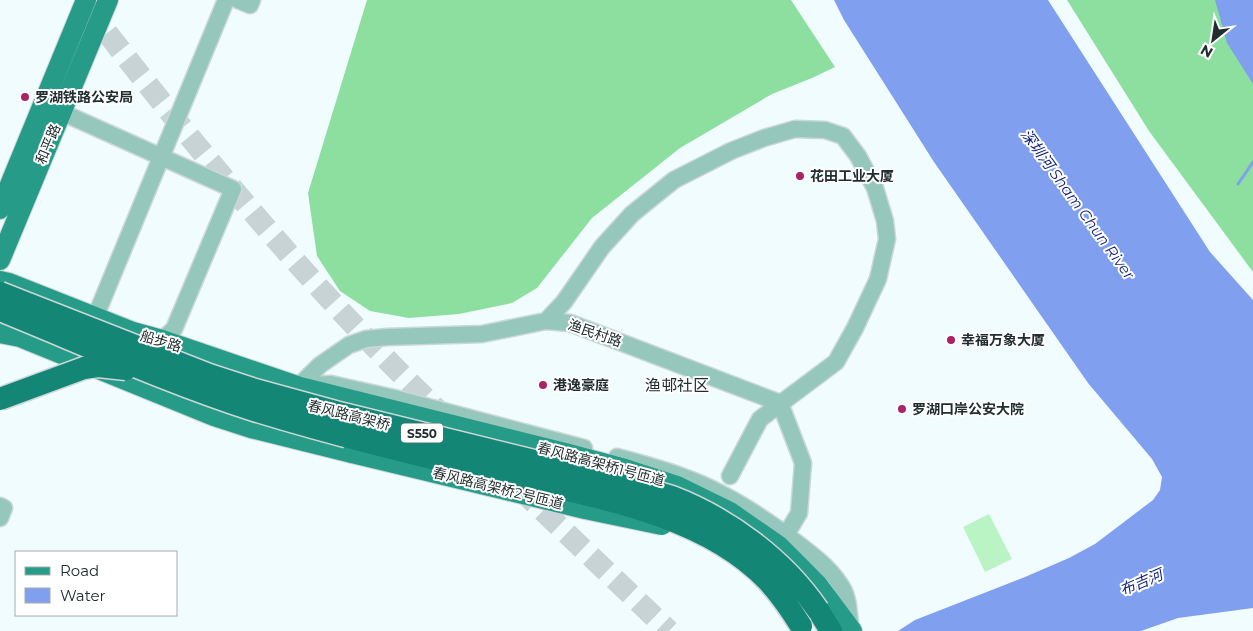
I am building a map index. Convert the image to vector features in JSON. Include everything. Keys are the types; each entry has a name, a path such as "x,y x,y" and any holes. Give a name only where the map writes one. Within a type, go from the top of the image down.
{"highway":[{"name":"春风路高架桥","path":"0,293 209,375 252,389 343,414 632,484 673,498 713,517 759,547 796,581 818,610 844,630"},
{"name":"春风路高架桥","path":"0,310 171,380 235,403 309,426 634,507 688,528 714,541 749,564 781,596 803,628"},
{"path":"0,399 72,371 98,366 116,366 171,380"}],"main road":[{"name":"和平路","path":"0,209 86,0"},
{"name":"和平路","path":"2,255 108,0"},
{"path":"2,255 8,276 24,289"},
{"path":"2,255 6,263 17,274 135,323 162,340"},
{"name":"船步路","path":"0,281 133,332 300,387"},
{"path":"32,342 18,327 18,312 28,300 40,298 51,300"},
{"path":"115,376 128,376 141,366 144,360 146,355 144,343 133,332"},
{"path":"0,333 32,342 192,408"},
{"path":"0,343 88,378 282,436"},
{"name":"春风路高架桥1号匝道","path":"300,387 625,469 677,486 730,512 766,536 797,552 829,597 844,630"},
{"name":"春风路高架桥2号匝道","path":"282,436 585,509 689,531 714,541"}],"street":[{"path":"99,308 226,0"},
{"path":"238,0 250,5 252,0"},
{"path":"61,112 233,189 174,329 162,340"},
{"path":"546,321 564,302 602,247 626,220 674,180 748,144 795,129 825,130 843,136 858,156 875,188 885,222 887,239 878,279 855,328 836,362 760,419 730,476"},
{"name":"渔民村路","path":"282,436 300,387 320,366 349,345 366,339 387,337 482,334 546,321 564,322 583,327 780,403"},
{"path":"300,387 331,384 394,398 667,471 717,491 749,509 786,535 797,552"},
{"path":"780,403 803,463 799,513 786,535"},
{"path":"0,506 4,508 0,518"}],"green space":[{"path":"367,0 791,0 835,67 772,94 680,148 592,218 537,288 512,303 459,314 409,318 370,311 340,291 317,256 308,193"},
{"path":"1067,0 1217,0 1253,67 1253,272 1149,131"},
{"path":"989,514 1012,559 985,572 963,527"}],"water":[{"path":"834,0 1048,0 1210,252 1253,300 1253,608 1178,618 1141,631 898,631 915,620 1025,577 1069,558 1095,544 1153,500 1160,490 1162,477 1152,459 1088,383 934,162 844,20"},
{"path":"1215,0 1253,0 1253,84 1227,43"}],"waterway":[{"path":"1238,184 1253,162"}],"tunnel":[{"path":"87,7 259,220 351,322 447,419"},
{"path":"519,488 669,631"}],"place":[{"name":"罗湖铁路公安局","path":"25,97"},
{"name":"花田工业大厦","path":"800,176"},
{"name":"幸福万象大厦","path":"951,340"},
{"name":"港逸豪庭","path":"543,385"},
{"name":"罗湖口岸公安大院","path":"902,409"}],"district":[{"name":"渔邨社区","path":"677,385"}],"water label":[{"name":"深圳河 Sham Chun River","path":"1078,204"},
{"name":"布吉河","path":"1141,582"}]}
